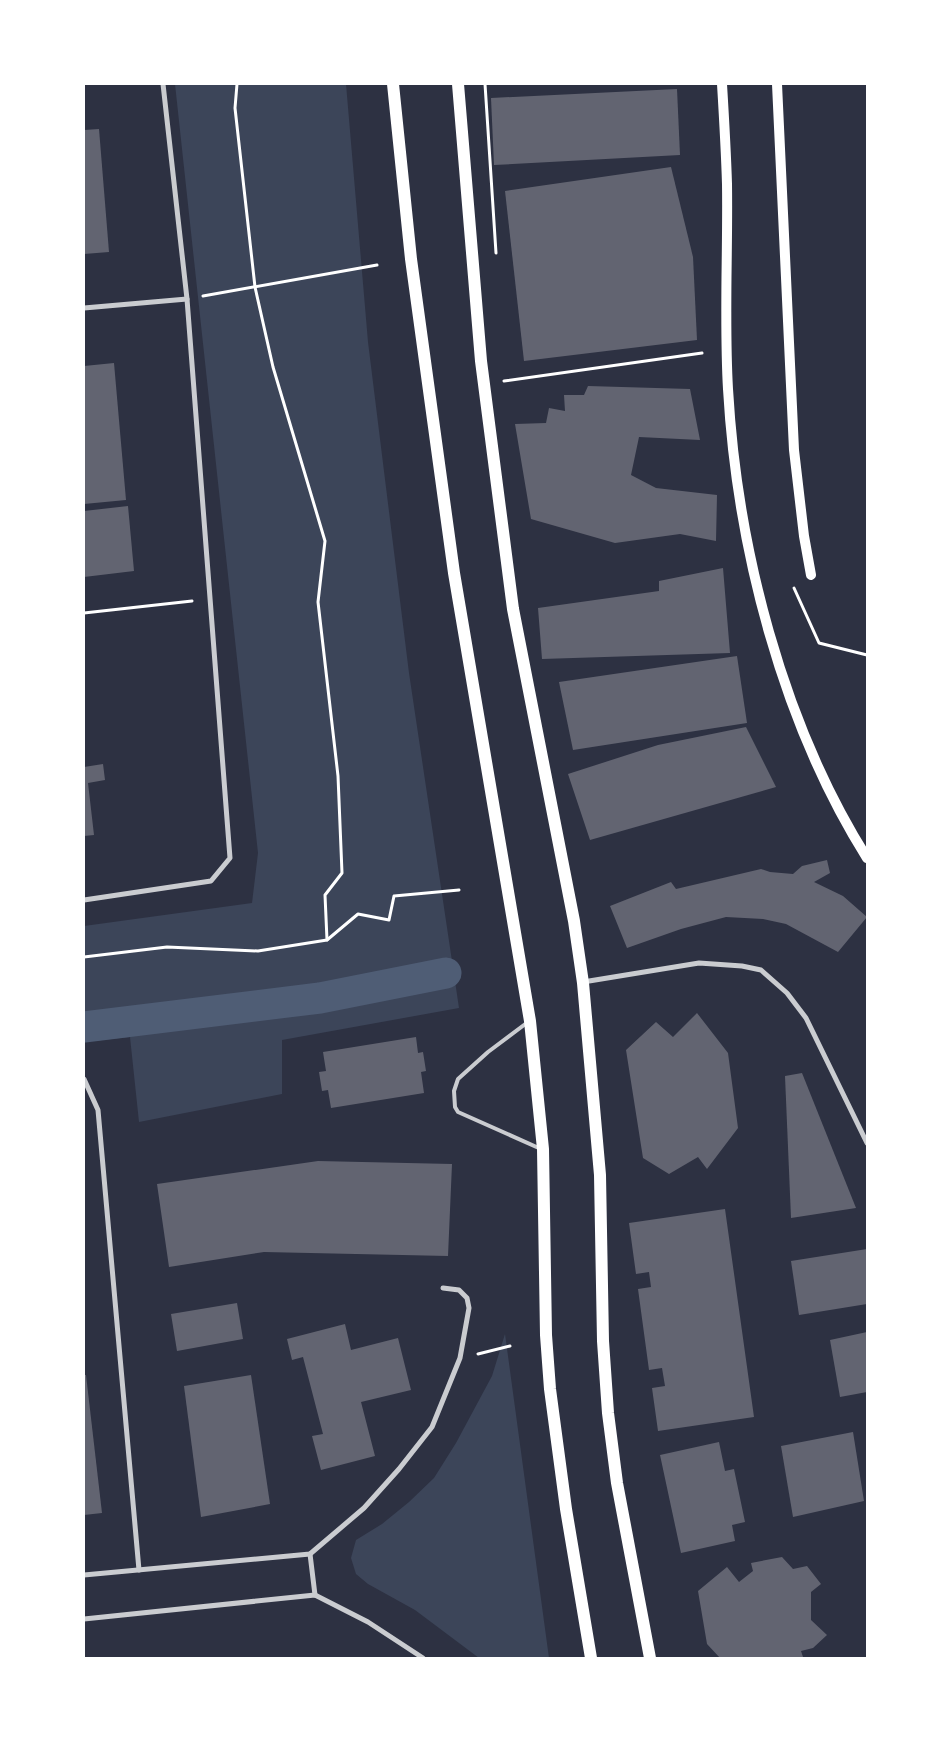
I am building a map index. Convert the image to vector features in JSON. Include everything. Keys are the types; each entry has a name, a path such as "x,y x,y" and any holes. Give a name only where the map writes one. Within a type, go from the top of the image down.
{"main road":[{"path":"393,84 411,259 454,573 530,1021 542,1150 546,1335 550,1389 565,1500 591,1658"},
{"path":"458,84 484,384 513,609 574,921 583,982 600,1175 603,1341 608,1413 617,1483 650,1658"},
{"path":"722,84 727,183 728,389 737,480 746,533 763,612 781,673 830,793 867,858"},
{"path":"777,84 794,450 810,575"}],"street":[{"path":"84,900 211,881 230,858 187,299 163,84"},
{"path":"84,308 187,299"},
{"path":"583,982 700,963 742,966 761,970 787,993 806,1018 867,1142"},
{"path":"84,1079 98,1110 139,1570"},
{"path":"84,1575 310,1554 364,1508 399,1469 432,1427 460,1358 469,1308 467,1298 459,1290 443,1288"},
{"path":"310,1554 315,1595"},
{"path":"84,1619 315,1595 368,1622 423,1658"}],"lane":[{"path":"530,1021 488,1052 458,1079 454,1091 455,1107 458,1112 542,1150"}],"path":[{"path":"237,84 235,108 255,287 272,367 325,541 318,602 338,776 342,873 325,895 327,940"},
{"path":"187,299 377,265"},
{"path":"484,384 702,354"},
{"path":"794,588 819,642 867,655"},
{"path":"84,613 210,600"},
{"path":"84,957 168,948 258,951 327,940 358,914 389,920 394,896 460,890"},
{"path":"460,1358 510,1346"}],"shaded area":[{"path":"175,84 346,84 368,342 409,673 459,1008 282,1040 282,1094 139,1122 130,1037 84,1042 84,926 252,903 258,853"},
{"path":"505,1334 549,1658 479,1658 415,1610 368,1584 356,1574 351,1558 356,1540 382,1524 434,1478 456,1443 492,1376"}],"building":[{"path":"677,89 680,155 494,165 491,98"},
{"path":"99,129 109,252 84,254 84,130"},
{"path":"671,167 693,257 697,340 524,361 505,191"},
{"path":"114,363 126,500 84,504 84,366"},
{"path":"588,386 690,389 700,440 639,437 631,475 656,488 717,495 716,541 680,534 615,543 531,519 515,424 546,423 549,408 565,411 564,395 584,395"},
{"path":"128,506 134,571 84,577 84,511"},
{"path":"723,568 730,653 542,659 538,608 659,591 659,581"},
{"path":"737,656 747,723 573,750 559,682"},
{"path":"746,727 776,787 590,840 568,774 658,745"},
{"path":"103,764 105,780 88,783 94,835 84,836 84,767"},
{"path":"827,860 830,873 814,882 843,896 867,917 838,952 786,924 763,919 726,917 681,929 627,948 610,906 671,882 676,889 761,869 770,872 793,874 802,866"},
{"path":"697,1013 728,1053 738,1128 707,1169 698,1157 669,1174 643,1158 626,1050 656,1022 673,1037"},
{"path":"416,1037 418,1053 423,1052 426,1071 421,1072 424,1093 331,1108 328,1090 322,1091 319,1072 326,1071 323,1052"},
{"path":"802,1073 856,1208 791,1218 785,1076"},
{"path":"318,1161 452,1164 448,1256 264,1252 169,1267 157,1184"},
{"path":"725,1209 754,1417 658,1431 652,1388 665,1386 662,1368 649,1370 638,1289 651,1287 649,1272 636,1274 629,1223"},
{"path":"867,1249 867,1304 799,1315 791,1261"},
{"path":"237,1303 243,1339 177,1351 171,1314"},
{"path":"345,1324 351,1350 398,1338 411,1390 361,1402 375,1456 321,1470 312,1436 323,1434 303,1357 292,1360 287,1339"},
{"path":"867,1332 867,1392 840,1397 830,1340"},
{"path":"84,1375 86,1375 102,1513 84,1515"},
{"path":"251,1375 270,1504 201,1517 184,1386"},
{"path":"853,1432 864,1501 793,1517 781,1446"},
{"path":"719,1442 725,1471 734,1469 745,1522 732,1525 735,1541 681,1553 660,1455"},
{"path":"782,1557 793,1569 807,1566 821,1584 811,1592 811,1620 827,1635 813,1648 801,1651 803,1657 720,1658 707,1644 698,1591 727,1567 739,1582 753,1571 751,1563"}],"waterway":[{"path":"84,1027 320,998 446,973"}]}
